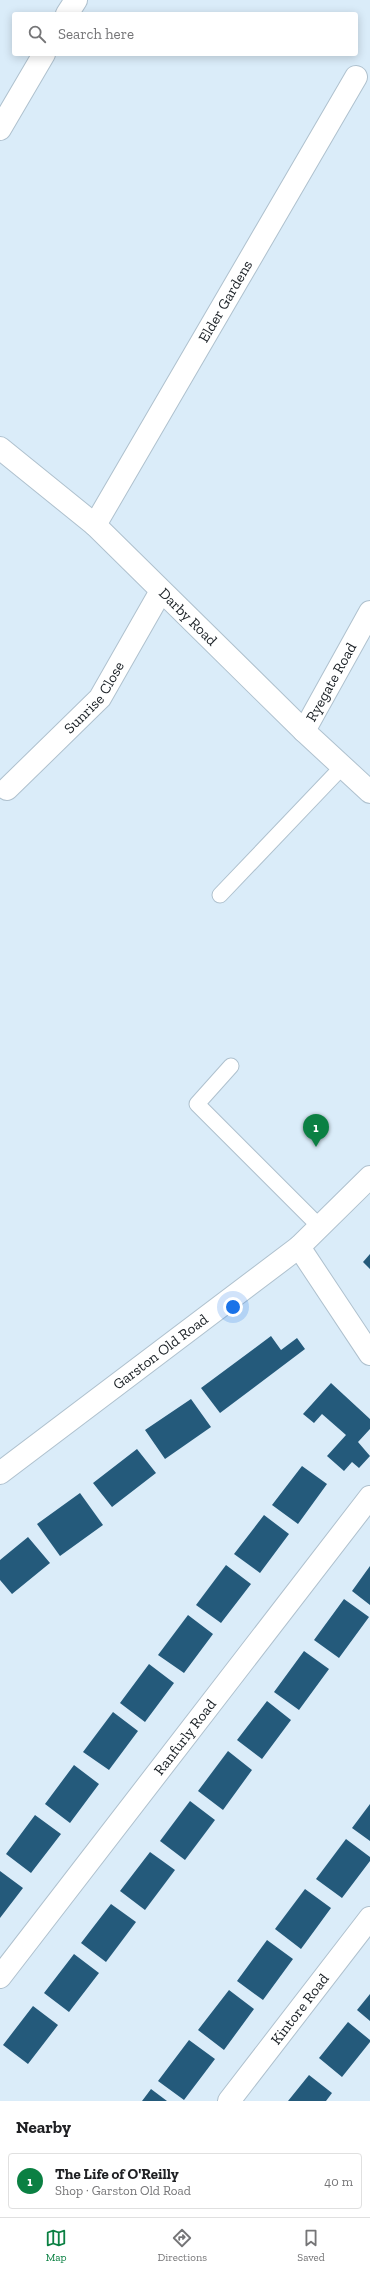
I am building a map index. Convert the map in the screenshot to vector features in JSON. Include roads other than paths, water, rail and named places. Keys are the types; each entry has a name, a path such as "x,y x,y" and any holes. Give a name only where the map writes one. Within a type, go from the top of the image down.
{"street":[{"path":"68,12 76,0"},
{"path":"0,129 43,56"},
{"name":"Elder Gardens","path":"95,525 356,77"},
{"name":"Darby Road","path":"0,448 95,525 304,731 370,792"},
{"name":"Sunrise Close","path":"7,789 100,698 161,591"},
{"name":"Ryegate Road","path":"304,731 370,612"},
{"name":"Garston Old Road","path":"0,1473 299,1246 370,1177"},
{"path":"299,1246 370,1354"},
{"name":"Ranfurly Road","path":"0,1977 370,1497"},
{"name":"Kintore Road","path":"229,2101 370,1918"}],"lane":[{"path":"220,895 343,766"},
{"path":"231,1066 197,1104 319,1226"}],"place":[{"name":"The Life of O'Reilly","path":"316,1147"}]}
